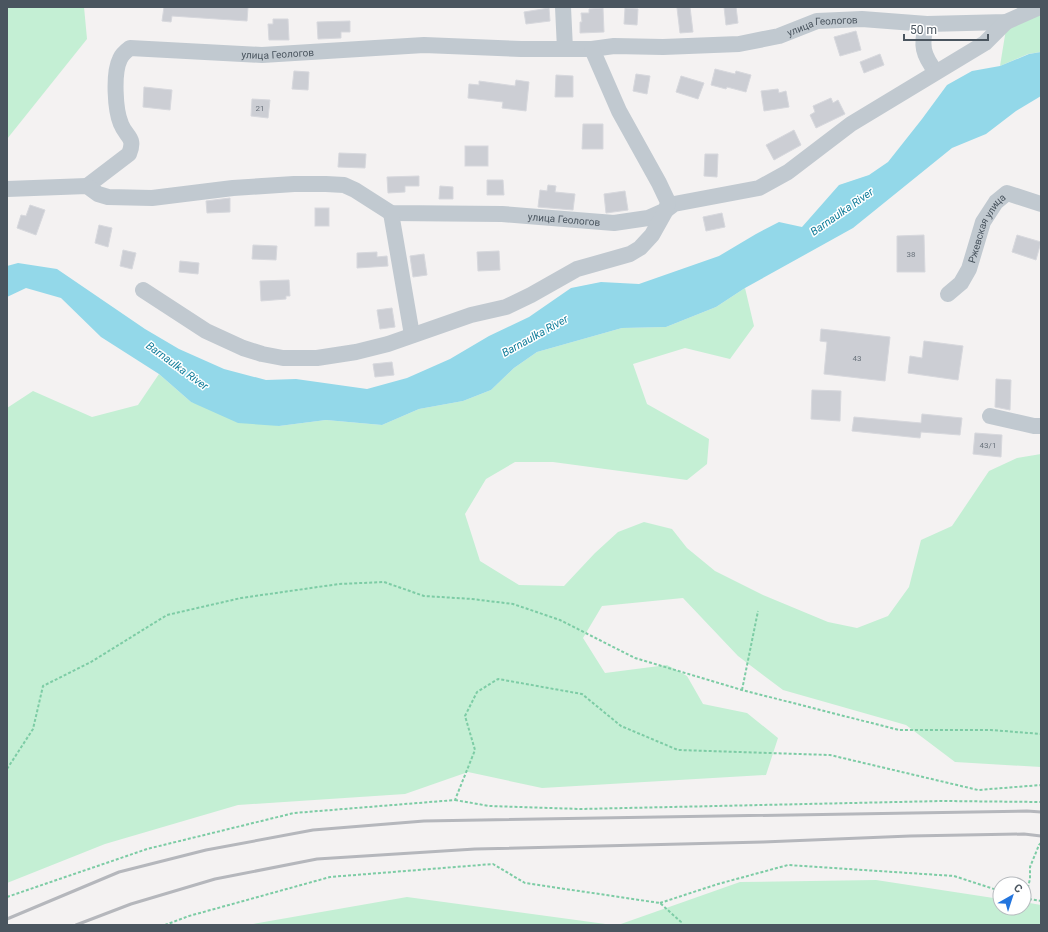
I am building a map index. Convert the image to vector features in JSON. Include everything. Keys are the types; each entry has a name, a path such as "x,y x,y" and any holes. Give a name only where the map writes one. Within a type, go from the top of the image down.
{"street":[{"path":"563,7 566,49"},
{"name":"улица Геологов","path":"391,213 502,214 614,223 648,218 666,210 674,204 759,188 788,172 851,124 985,43 1006,22 1040,7"},
{"name":"улица Геологов","path":"87,186 129,154 132,147 132,140 121,124 116,99 116,74 119,61 124,53 130,48 262,55 424,45 566,49 592,49 614,46 663,47 738,44 779,36 817,21 862,19 927,24 1006,22"},
{"path":"927,24 923,36 923,47 927,60 936,72"},
{"path":"143,290 206,331 242,348 283,358 317,358 356,352 388,344 471,315 506,307 531,295 577,268 630,254 640,248 652,235 666,210 668,202 666,194 619,111 592,49"},
{"path":"7,189 87,186 98,194 108,197 152,198 233,188 294,184 344,185 355,190 391,213 412,335"},
{"name":"Ржевская улица","path":"948,294 961,283 970,269 983,222 996,202 1008,193 1041,204"},
{"path":"990,416 1034,426 1041,426"}],"path":[{"path":"7,769 34,729 43,686 91,662 167,615 242,598 339,584 384,582 424,596 472,598 513,604 560,620 635,658 742,690 899,730 991,730 1041,734"},
{"path":"742,690 758,611"},
{"path":"455,800 475,750 465,716 477,692 498,679 582,694 621,726 678,750 830,755 978,790 1041,784"},
{"path":"7,897 147,849 294,813 455,800 489,806 581,809 934,801 1011,800 1041,802"},
{"path":"1029,876 1030,867 1041,843"},
{"path":"165,925 189,916 330,877 493,864 525,883 660,903 718,884 788,865 954,876 992,888"},
{"path":"660,903 681,922 681,925"}],"green space":[{"path":"7,7 84,7 87,39 7,139"},
{"path":"1041,12 1041,52 1028,54 1000,66 1006,29"},
{"path":"745,288 754,326 730,359 685,348 633,364 647,404 709,439 707,464 687,480 553,462 515,462 486,479 465,514 480,561 519,585 564,586 595,553 618,532 644,522 672,529 687,548 715,571 763,595 828,622 857,628 888,616 909,587 921,540 952,526 989,471 1017,458 1041,454 1041,767 955,762 906,725 783,690 738,656 683,598 602,606 583,638 605,673 667,665 687,676 703,704 747,713 778,738 766,775 542,788 468,772 405,794 238,805 105,844 7,883 7,408 33,391 92,417 138,405 159,374 191,402 279,426 326,420 382,425 419,409 463,401 491,390 514,368 537,352 622,328 666,327 716,307"},
{"path":"876,880 992,898 992,916 1032,916 1032,903 1041,905 1041,925 618,925 740,882"},
{"path":"407,897 613,925 247,925"}],"water":[{"name":"Barnaulka River","path":"1041,52 1041,96 1016,111 986,134 952,148 853,228 745,288 716,307 666,327 622,328 537,352 514,368 491,390 463,401 419,409 382,425 326,420 279,426 238,423 191,402 159,374 101,337 61,298 26,288 7,297 7,266 18,263 57,269 145,329 179,349 224,369 266,380 296,379 367,389 407,378 450,359 489,336 529,317 571,288 601,282 639,284 719,256 779,222 802,227 839,185 869,175 888,162 947,85 972,71 1000,66 1029,54"}],"building":[{"path":"164,7 248,7 247,21 172,16 171,22 162,21"},
{"path":"690,7 693,32 680,33 677,8"},
{"path":"724,7 736,7 738,23 726,25"},
{"path":"549,8 550,21 526,24 524,12"},
{"path":"603,8 604,32 580,33 580,22 582,22 581,13 589,13 589,9"},
{"path":"625,8 638,9 637,25 624,24"},
{"path":"273,19 288,19 289,40 269,40 268,24 273,24"},
{"path":"350,21 350,32 341,32 341,38 318,39 317,22"},
{"path":"856,31 861,50 840,56 834,37"},
{"path":"880,54 884,65 864,73 860,62"},
{"path":"715,69 735,74 736,71 751,75 746,92 711,85"},
{"path":"294,71 309,72 308,90 292,89"},
{"path":"636,74 650,76 647,94 633,91"},
{"path":"556,75 573,76 573,97 555,97"},
{"path":"681,76 704,83 698,99 676,92"},
{"path":"516,80 529,82 526,111 502,108 503,102 468,98 469,84 479,85 479,81 515,86"},
{"path":"144,87 172,90 170,110 143,107"},
{"path":"778,89 779,93 786,91 789,107 764,111 761,91"},
{"path":"831,98 833,103 838,100 845,114 816,128 810,115 815,112 813,106"},
{"path":"252,99 270,100 268,118 251,116"},
{"path":"583,124 603,124 603,149 582,149"},
{"path":"794,130 801,145 774,160 766,145"},
{"path":"465,146 488,146 488,166 465,166"},
{"path":"339,153 366,154 365,168 338,167"},
{"path":"705,154 718,154 717,177 704,176"},
{"path":"419,176 419,186 405,186 405,192 388,193 387,177"},
{"path":"487,180 503,180 504,195 487,195"},
{"path":"548,185 556,186 555,192 575,194 573,210 538,207 540,190 547,191"},
{"path":"440,186 453,187 453,199 439,199"},
{"path":"625,191 628,210 606,213 604,194"},
{"path":"230,198 230,212 207,213 206,201"},
{"path":"30,205 45,210 36,235 17,228 21,215 26,216"},
{"path":"315,208 329,208 329,226 315,226"},
{"path":"722,213 725,227 706,231 703,217"},
{"path":"99,225 112,228 108,247 95,243"},
{"path":"924,235 925,272 897,272 897,236"},
{"path":"1017,235 1041,242 1036,260 1012,252"},
{"path":"253,245 277,246 276,260 252,259"},
{"path":"123,250 136,253 132,269 120,266"},
{"path":"499,251 500,270 478,271 477,252"},
{"path":"377,252 377,257 387,256 388,266 357,268 357,253"},
{"path":"424,254 427,275 413,277 410,256"},
{"path":"180,261 199,263 198,274 179,272"},
{"path":"289,280 290,296 286,296 286,299 261,301 260,281"},
{"path":"392,308 395,327 380,329 377,310"},
{"path":"821,329 890,337 885,381 824,374 827,342 820,341"},
{"path":"924,341 963,346 958,380 908,373 910,356 922,358"},
{"path":"392,362 394,375 375,377 373,364"},
{"path":"996,379 1011,380 1010,410 995,407"},
{"path":"812,390 841,391 840,421 811,419"},
{"path":"922,414 962,418 960,435 921,432 920,438 852,431 854,417 921,423"},
{"path":"975,433 1002,435 1001,457 973,454"}],"railway":[{"path":"7,919 119,872 206,850 313,830 424,821 1027,811 1041,812"},
{"path":"76,925 131,904 215,879 317,859 475,849 763,842 910,836 1024,834 1041,836"}]}
